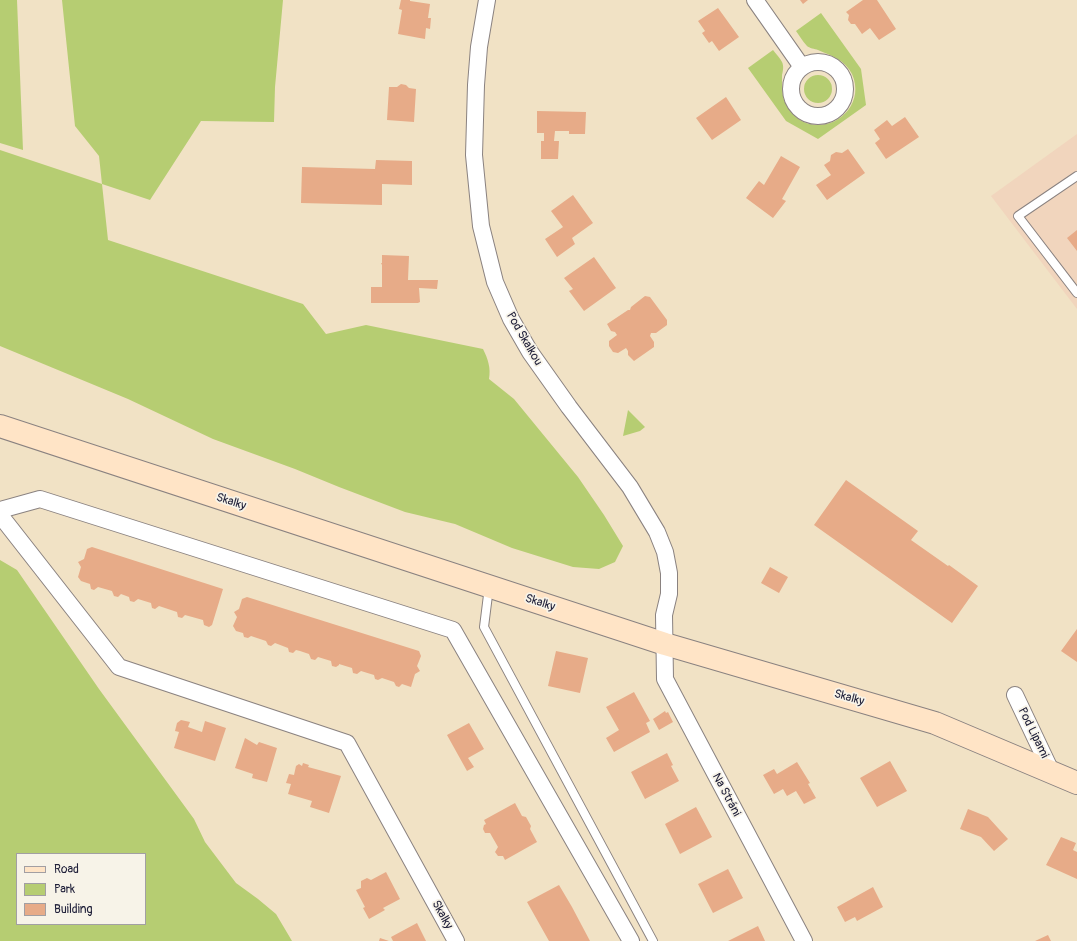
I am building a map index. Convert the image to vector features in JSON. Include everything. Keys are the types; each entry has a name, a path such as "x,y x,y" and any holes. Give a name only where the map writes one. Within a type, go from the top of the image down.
{"street":[{"name":"Pod Skalkou","path":"487,0 479,47 474,120 474,155 477,190 481,226 487,254 495,282 511,319 530,352 565,402 630,487 657,532 665,552 669,573 669,594 664,615 665,644"},
{"path":"755,0 802,67"},
{"name":"Skalky","path":"0,426 665,644 935,723 1077,783"},
{"path":"0,510 40,499 453,630 631,941"},
{"name":"Skalky","path":"0,515 119,667 347,743 456,941"},
{"name":"Na Stráni","path":"665,644 666,679 804,941"},
{"name":"Pod Lipami","path":"1015,695 1051,771"}],"lane":[{"path":"1077,176 1018,216 1077,293"},
{"path":"489,586 484,627 653,941"}],"shaded area":[{"path":"1077,134 1077,309 991,196"}],"green space":[{"path":"0,0 17,0 23,150 0,143"},
{"path":"62,0 283,0 275,87 274,122 201,121 150,200 102,184 99,156 75,126"},
{"path":"821,13 861,69 866,105 818,139 786,121 748,68 773,50 783,64 783,94 785,103 791,112 802,121 814,125 827,124 838,119 847,111 853,100 855,88 852,74 846,65 838,59 807,46 796,31"},
{"path":"818,75 828,79 832,89 828,99 818,103 808,99 804,89 808,79"},
{"path":"0,150 102,184 108,240 303,304 326,334 366,325 483,349 489,364 489,379 514,399 578,477 604,515 623,546 615,562 599,569 573,567 512,548 455,524 405,512 213,439 128,399 0,346"},
{"path":"628,410 645,427 640,431 623,436"},
{"path":"0,560 17,570 99,689 194,819 205,842 236,883 276,914 292,941 0,941"}],"building":[{"path":"401,0 410,0 430,4 428,18 431,18 430,29 426,28 425,39 398,34 402,10 399,9"},
{"path":"800,0 808,0 803,4"},
{"path":"863,0 877,0 896,29 879,40 870,28 862,34 855,24 851,24 848,20 849,15 846,12"},
{"path":"718,8 739,37 719,51 712,41 709,43 702,33 705,31 698,21"},
{"path":"401,84 406,85 409,88 416,89 414,122 387,120 389,87 397,87"},
{"path":"726,97 741,120 712,140 696,118"},
{"path":"537,111 586,112 585,134 569,134 569,131 555,131 554,141 559,141 558,159 541,159 541,141 544,141 544,133 537,133"},
{"path":"905,117 919,137 886,159 875,143 880,139 874,130 887,120 892,126"},
{"path":"848,149 865,173 827,200 816,185 831,175 824,165 830,161 831,155 836,152 842,153"},
{"path":"781,156 800,167 782,199 786,201 773,218 746,198 759,181 764,185"},
{"path":"376,160 412,161 412,185 382,184 382,205 301,203 302,167 375,169"},
{"path":"573,195 593,223 572,238 575,244 557,257 545,239 563,227 551,211"},
{"path":"1077,230 1077,251 1067,238"},
{"path":"382,255 409,256 408,280 438,280 437,289 419,288 420,302 418,303 371,303 371,287 382,287"},
{"path":"594,257 616,288 584,311 569,291 573,289 564,278"},
{"path":"645,296 650,297 667,320 667,325 656,333 651,333 650,336 654,342 654,347 634,361 628,355 626,348 618,353 613,352 609,346 609,341 617,335 615,332 611,331 607,324 630,310 631,307"},
{"path":"846,480 918,531 911,540 978,586 952,623 814,525"},
{"path":"92,547 223,589 212,625 209,627 204,625 203,620 185,615 182,618 178,617 177,612 159,606 155,609 152,608 151,603 138,599 134,602 130,601 129,597 121,594 118,597 114,596 112,591 98,587 94,590 91,589 90,584 81,581 78,577 81,567 78,562 84,559 87,549"},
{"path":"770,567 788,577 779,593 761,583"},
{"path":"247,597 419,651 421,656 417,666 420,671 415,674 411,687 402,684 399,687 396,686 394,682 382,678 378,680 375,679 374,675 361,671 357,674 353,673 352,668 339,664 336,667 332,666 331,661 318,657 315,660 311,659 309,654 300,651 296,650 293,653 289,652 288,648 275,643 271,646 268,645 266,641 251,636 248,638 244,637 243,633 236,631 233,626 237,617 234,612 239,609 242,599"},
{"path":"1077,629 1077,662 1061,651"},
{"path":"556,651 588,658 580,693 548,686"},
{"path":"634,692 650,721 646,723 650,732 614,752 606,738 619,730 606,707"},
{"path":"665,711 666,713 668,712 673,722 659,730 653,719"},
{"path":"181,720 190,722 188,727 202,732 205,721 226,728 215,761 174,748 179,732 175,731 177,723"},
{"path":"469,723 484,749 468,758 474,767 467,771 447,735"},
{"path":"245,738 257,745 259,742 277,748 267,782 252,778 253,774 235,768"},
{"path":"667,753 673,765 671,766 679,781 645,799 631,772"},
{"path":"890,761 907,791 877,807 860,778"},
{"path":"797,762 810,783 808,784 816,798 804,804 796,791 787,796 783,789 774,794 763,775 774,769 777,774"},
{"path":"303,763 309,765 308,767 341,776 329,813 310,807 312,801 288,794 291,784 286,783 289,774 294,775 296,766 299,764 302,766"},
{"path":"515,803 522,816 526,817 537,842 505,860 503,856 498,856 495,852 498,847 490,833 485,833 483,829 484,825 486,824 484,820"},
{"path":"696,807 712,837 680,854 665,824"},
{"path":"968,809 988,817 1008,839 994,851 981,837 960,829"},
{"path":"1061,837 1076,843 1073,850 1077,852 1077,879 1046,865"},
{"path":"728,869 743,898 713,913 698,884"},
{"path":"386,872 400,899 383,908 385,910 369,919 363,908 365,907 356,890 361,888 361,881 367,878 371,880"},
{"path":"559,885 590,941 549,941 527,902"},
{"path":"873,887 883,907 857,921 855,917 845,922 837,907"},
{"path":"417,923 426,941 393,941 391,937"},
{"path":"758,926 765,941 728,941"},
{"path":"1048,935 1051,941 1035,941"},
{"path":"380,938 389,941 379,941"}]}
